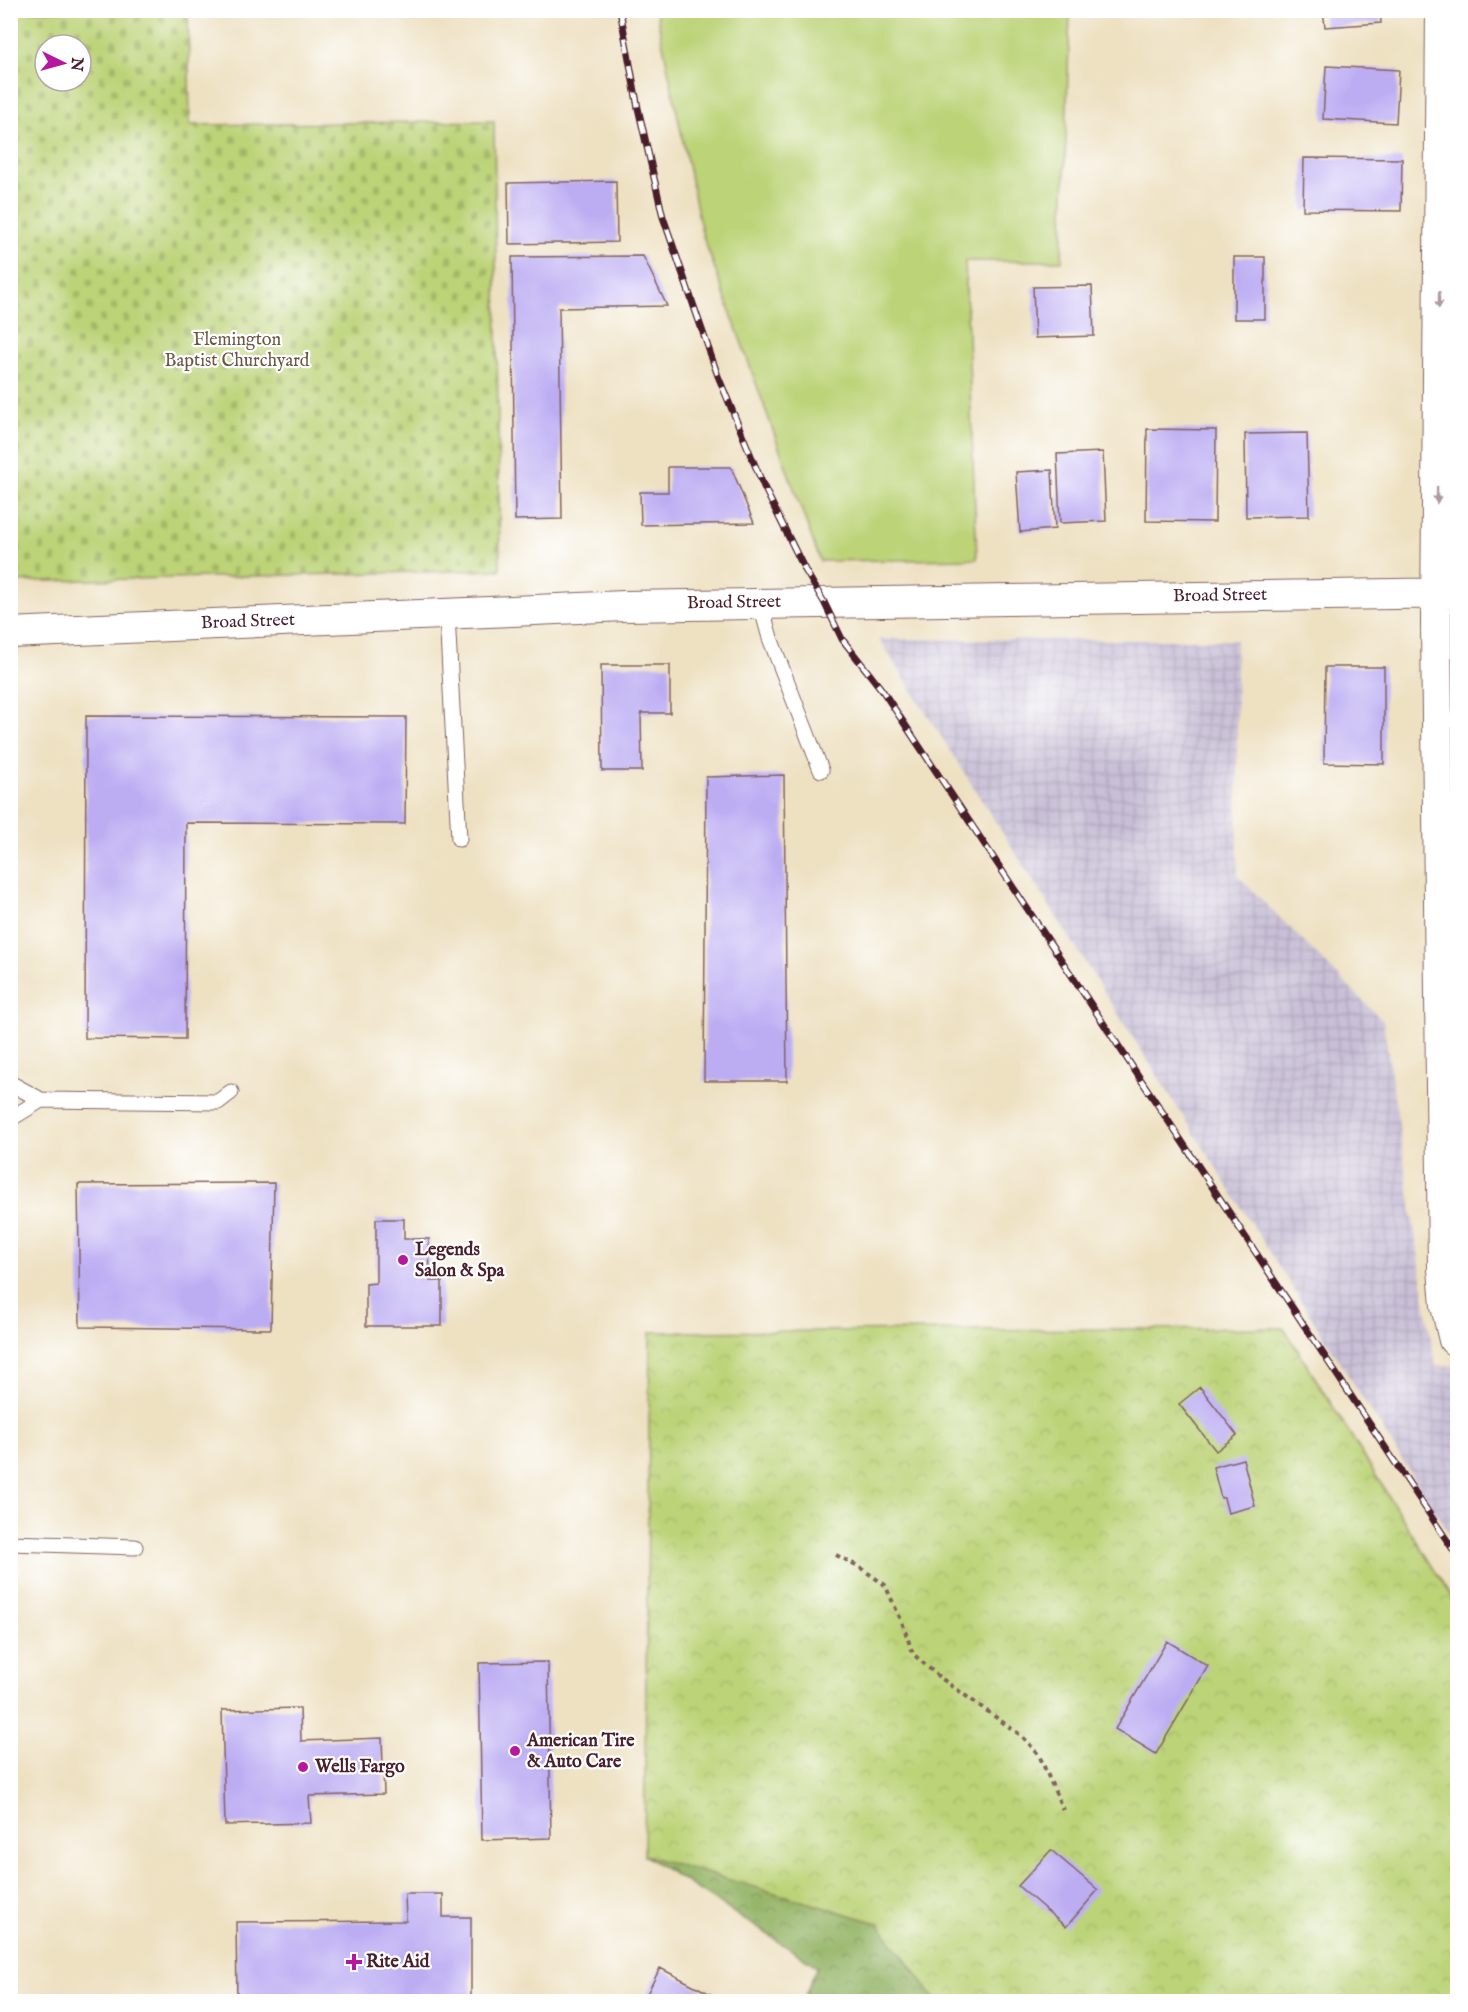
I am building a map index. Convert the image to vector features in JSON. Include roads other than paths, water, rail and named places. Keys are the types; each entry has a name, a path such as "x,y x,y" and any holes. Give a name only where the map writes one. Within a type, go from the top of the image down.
{"street":[{"path":"1441,10 1449,106 1443,1269 1446,1306 1456,1340"},
{"name":"Broad Street","path":"10,633 624,606 1447,593"}],"lane":[{"path":"760,603 770,638 820,770"},
{"path":"447,615 459,839"},
{"path":"10,1083 41,1100 218,1102 231,1092"},
{"path":"10,1119 41,1100"},
{"path":"10,1543 135,1547"}],"railway":[{"path":"620,10 638,108 663,217 718,376 764,487 842,639 882,690 1458,1557"}],"place":[{"name":"Legends Salon & Spa","path":"403,1260"},
{"name":"American Tire & Auto Care","path":"515,1751"},
{"name":"Wells Fargo","path":"303,1767"},
{"name":"Rite Aid","path":"354,1962"}],"park label":[{"name":"Flemington Baptist Churchyard","path":"237,350"}]}
